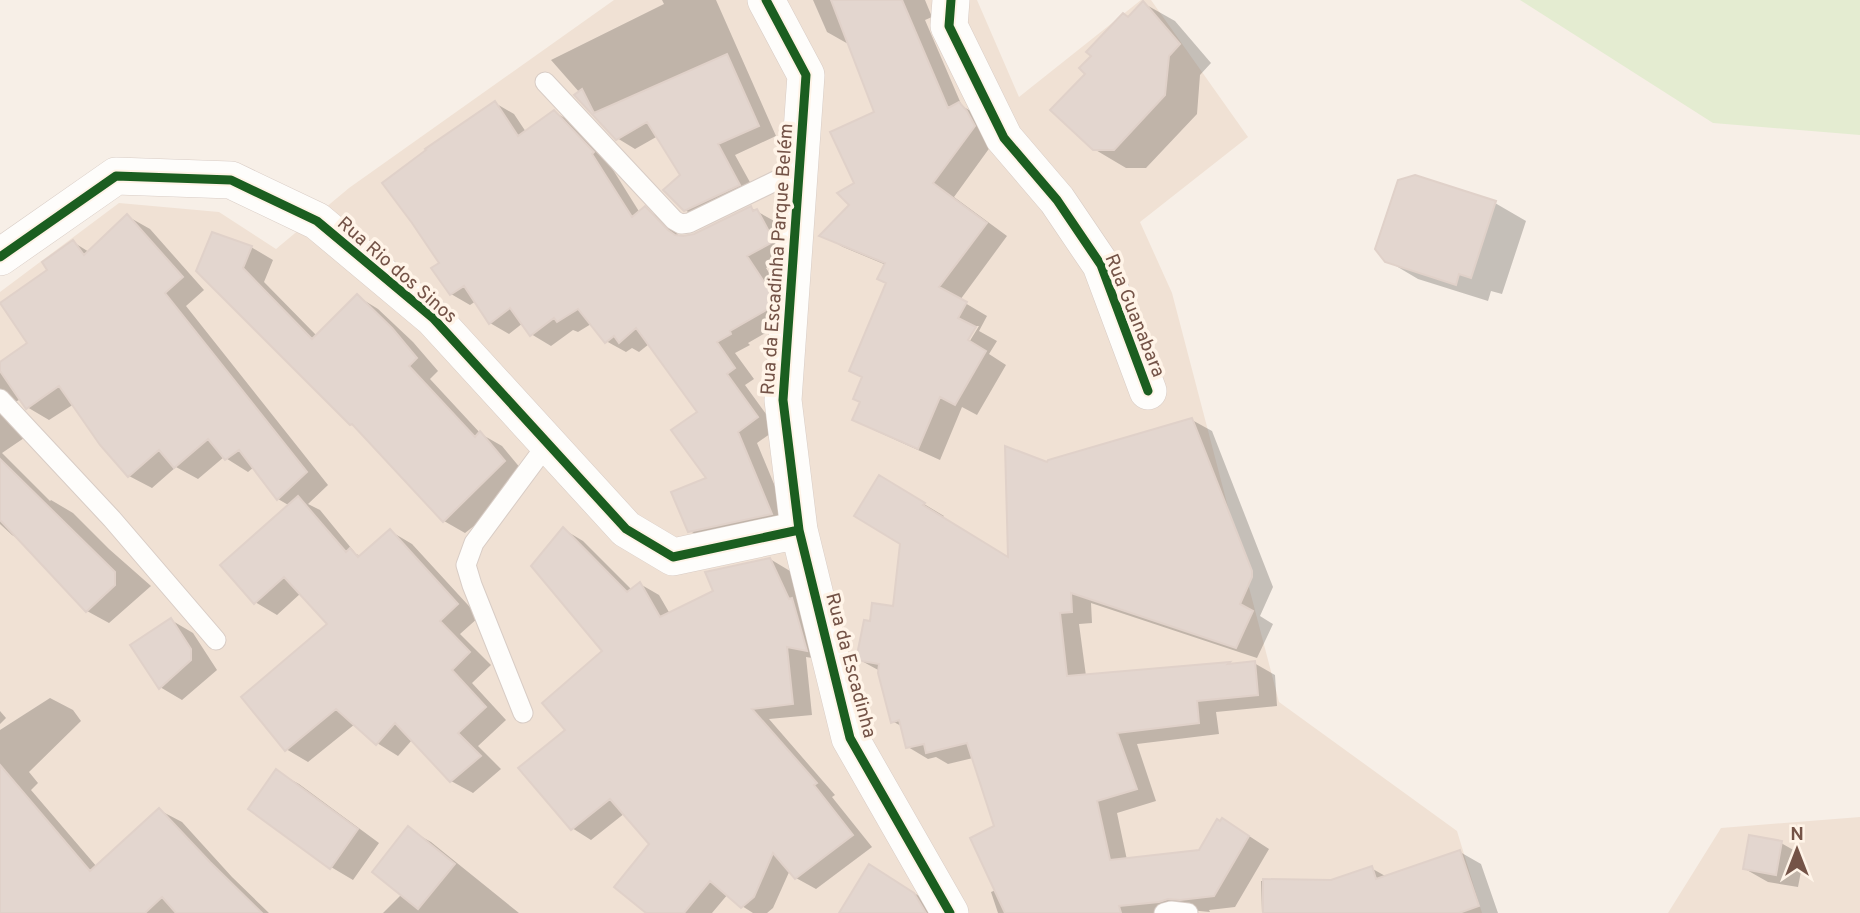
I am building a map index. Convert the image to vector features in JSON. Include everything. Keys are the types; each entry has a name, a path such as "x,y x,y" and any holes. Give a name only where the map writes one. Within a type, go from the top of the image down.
{"street":[{"name":"Rua da Escadinha Parque Belém","path":"766,0 806,75 783,400 799,530"},
{"name":"Rua Guanabara","path":"951,0 949,26 1003,138 1057,200 1101,265 1148,391"},
{"name":"Rua Rio dos Sinos","path":"0,257 116,176 231,180 317,221 433,318 626,529 673,557 799,530"},
{"name":"Rua da Escadinha","path":"799,530 850,738 950,913"}],"lane":[{"path":"545,82 674,220 681,224 689,223 800,169"},
{"path":"0,399 112,519 215,640"},
{"path":"523,713 466,565 474,543 548,443"},
{"path":"1164,913 1188,913"}],"shaded area":[{"path":"614,0 977,0 1019,97 1141,0 1151,0 1248,137 1140,222 1172,293 1279,702 1457,831 1482,913 0,913 0,292 119,203 219,212 276,249 349,188"},
{"path":"1860,817 1860,913 1668,913 1721,828"}],"green space":[{"path":"1520,0 1860,0 1860,135 1713,123"}],"building":[{"path":"831,0 902,0 948,108 959,102 975,126 933,183 987,223 939,287 967,302 958,318 976,327 968,340 986,351 955,405 940,397 918,449 852,420 860,402 853,399 862,377 849,371 886,283 877,279 885,263 819,236 849,205 837,193 854,183 830,132 874,112"},
{"path":"1143,1 1180,44 1169,56 1165,95 1114,150 1093,150 1050,110 1085,74 1079,68 1091,56 1086,52 1123,13 1128,17"},
{"path":"727,54 759,126 718,144 740,185 684,211 663,190 680,175 647,122 616,140 574,95 582,89 594,113"},
{"path":"495,101 518,136 554,110 594,152 592,154 632,217 645,206 675,235 694,234 751,206 753,211 757,209 773,242 747,256 770,291 768,309 730,331 731,334 717,342 735,368 727,374 758,417 738,432 772,514 688,532 671,492 706,478 671,430 697,412 636,328 619,343 614,336 605,343 578,309 557,322 554,318 530,336 510,308 489,324 464,286 450,295 431,268 439,263 382,183 425,149"},
{"path":"1415,175 1496,201 1471,278 1459,274 1456,285 1385,262 1375,249 1398,180"},
{"path":"127,214 183,277 165,293 307,472 277,500 239,450 225,460 208,439 174,468 159,450 128,477 100,445 59,386 26,409 0,371 0,362 27,343 0,303 47,270 42,262 73,240 84,255"},
{"path":"212,232 252,246 243,268 312,339 357,294 392,328 417,358 409,366 475,437 480,431 505,461 443,522 352,424 350,425 196,271"},
{"path":"1192,418 1252,571 1240,604 1253,611 1236,648 1071,593 1072,612 1060,613 1067,676 1255,661 1258,695 1197,701 1199,723 1117,733 1137,789 1097,801 1110,860 1199,850 1217,819 1220,821 1222,818 1249,836 1214,896 1119,906 1121,913 1005,913 970,838 994,826 967,743 926,753 924,744 906,748 899,720 891,723 878,673 879,664 856,660 864,620 870,621 872,603 893,606 900,544 854,516 879,475 1008,557 1005,446 1047,462"},
{"path":"0,459 115,572 115,585 86,612 0,520"},
{"path":"298,496 346,552 350,548 358,557 390,529 458,604 440,621 470,652 452,670 486,707 458,733 481,756 450,782 395,723 376,745 336,709 285,751 241,697 327,624 284,577 254,604 220,565"},
{"path":"563,527 627,592 640,582 660,617 713,591 705,572 770,558 789,599 792,598 807,651 787,647 793,704 752,709 817,783 814,785 853,835 795,879 773,853 754,897 741,908 710,881 684,913 646,913 614,887 649,844 610,799 571,830 518,768 565,730 542,703 602,651 531,566"},
{"path":"171,618 191,649 191,660 159,689 130,645"},
{"path":"0,765 90,871 159,808 262,913 176,913 162,897 145,913 0,913"},
{"path":"276,769 358,829 330,869 248,809"},
{"path":"408,826 455,864 418,909 372,872"},
{"path":"1749,835 1782,841 1776,875 1743,869"},
{"path":"1460,850 1479,906 1459,913 1263,913 1263,879 1331,880 1372,866 1376,879"},
{"path":"869,864 914,893 926,913 839,913"}],"cycle path":[{"path":"766,0 806,75 783,400 799,530 850,738 950,913"},
{"path":"951,0 949,26 1004,138 1057,200 1101,265 1148,391"},
{"path":"0,257 116,176 231,180 317,221 433,318 626,529 673,557 799,530"}]}
